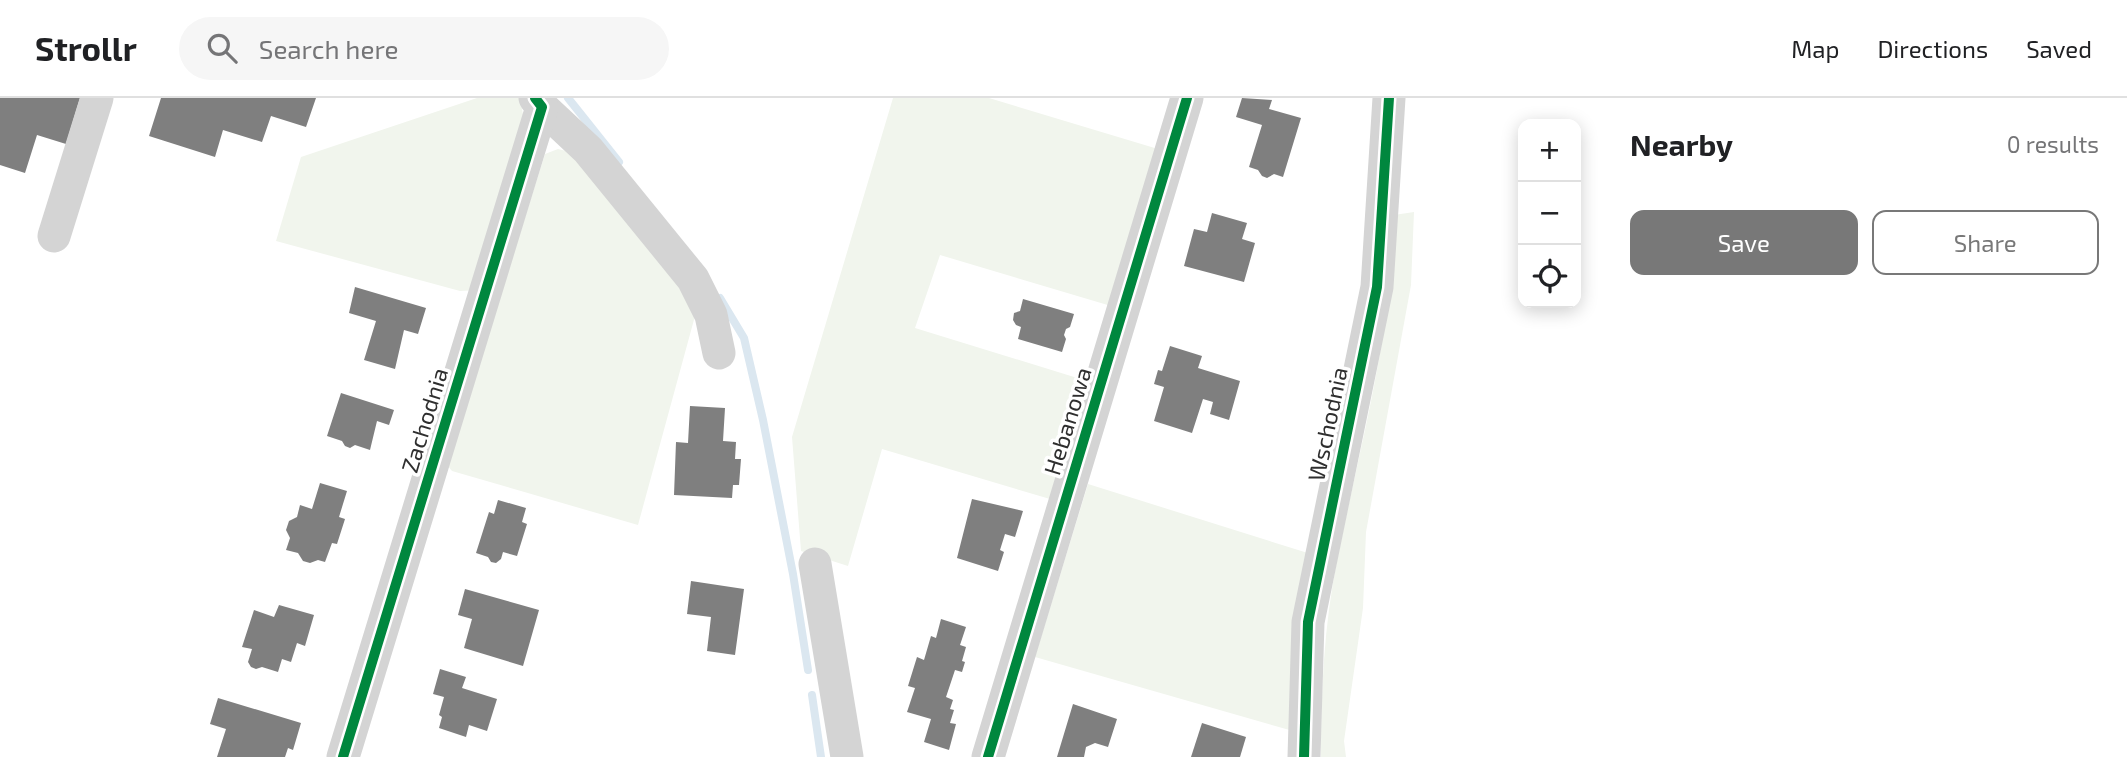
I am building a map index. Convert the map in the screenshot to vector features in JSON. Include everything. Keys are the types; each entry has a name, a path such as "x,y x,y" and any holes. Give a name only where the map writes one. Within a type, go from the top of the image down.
{"street":[{"path":"54,236 97,98"},
{"name":"Hebanowa","path":"988,757 1187,98"},
{"name":"Wschodnia","path":"1304,757 1308,622 1377,286 1389,98"},
{"path":"538,102 588,150 693,279 712,315 719,353"},
{"name":"Zachodnia","path":"343,757 538,102"},
{"path":"815,564 846,757"}],"shaded area":[{"path":"477,98 520,98 525,125 478,290 460,291 276,241 301,157"},
{"path":"893,98 989,98 1158,149 1111,306 940,255 915,328 1087,381 1050,499 882,449 848,566 801,551 792,437"},
{"path":"558,149 578,154 698,305 638,525 452,471 447,465 545,154"},
{"path":"1414,212 1411,285 1366,532 1363,608 1344,741 1346,757 1321,757 1329,609 1384,331 1394,215"},
{"path":"1088,484 1311,554 1293,731 1035,657"}],"building":[{"path":"0,98 80,98 66,144 37,135 25,173 0,165"},
{"path":"161,98 316,98 306,127 271,116 262,142 223,130 215,157 149,136"},
{"path":"1242,98 1272,100 1269,109 1301,118 1283,177 1274,174 1267,178 1258,170 1249,167 1262,125 1236,117"},
{"path":"1212,213 1247,223 1242,239 1255,243 1244,282 1184,266 1194,229 1207,232"},
{"path":"355,287 426,308 418,334 404,330 395,369 364,360 376,321 349,313"},
{"path":"1023,299 1074,314 1064,335 1066,339 1062,352 1018,339 1021,327 1013,320 1014,313 1020,311"},
{"path":"1170,346 1202,356 1198,368 1240,381 1229,420 1210,414 1213,402 1203,399 1192,433 1154,421 1164,387 1154,384 1158,370 1162,371"},
{"path":"341,393 394,410 389,425 377,421 370,450 355,445 350,448 342,441 327,436"},
{"path":"690,406 725,408 723,441 736,442 735,459 741,459 739,485 733,485 732,498 674,495 676,442 688,443"},
{"path":"320,483 347,491 339,517 345,519 337,544 332,543 325,562 318,560 310,563 303,561 298,553 286,550 290,538 286,530 289,521 297,517 300,505 312,509"},
{"path":"972,499 1023,511 1015,537 1005,534 1000,550 1004,552 998,571 957,558"},
{"path":"498,500 526,508 522,522 527,524 517,556 503,552 496,563 476,553 489,512 494,514"},
{"path":"691,581 744,589 735,655 707,651 711,617 687,614"},
{"path":"465,589 539,610 523,666 464,648 472,619 458,615"},
{"path":"279,605 314,615 305,646 297,643 291,662 282,659 278,672 251,667 248,662 252,649 242,647 254,610 274,617"},
{"path":"941,619 966,627 960,645 966,647 962,661 965,662 962,672 955,670 946,697 953,700 950,709 954,710 950,723 956,724 949,750 924,742 931,719 907,712 915,688 908,686 917,657 924,660 931,636 936,638"},
{"path":"440,669 466,677 462,688 497,699 487,731 469,725 466,737 439,728 444,697 433,694"},
{"path":"218,698 301,723 293,750 288,748 285,757 217,757 226,729 210,724"},
{"path":"1073,704 1117,719 1108,747 1095,743 1086,747 1084,757 1057,757"},
{"path":"1202,723 1246,737 1240,757 1191,757"}],"waterway":[{"path":"568,98 619,162"},
{"path":"720,298 744,338 793,574 808,670"},
{"path":"812,695 821,757"}],"cycle path":[{"path":"343,757 542,107 535,98"},
{"path":"988,757 1187,98"},
{"path":"1304,757 1308,622 1377,287 1389,98"}]}
